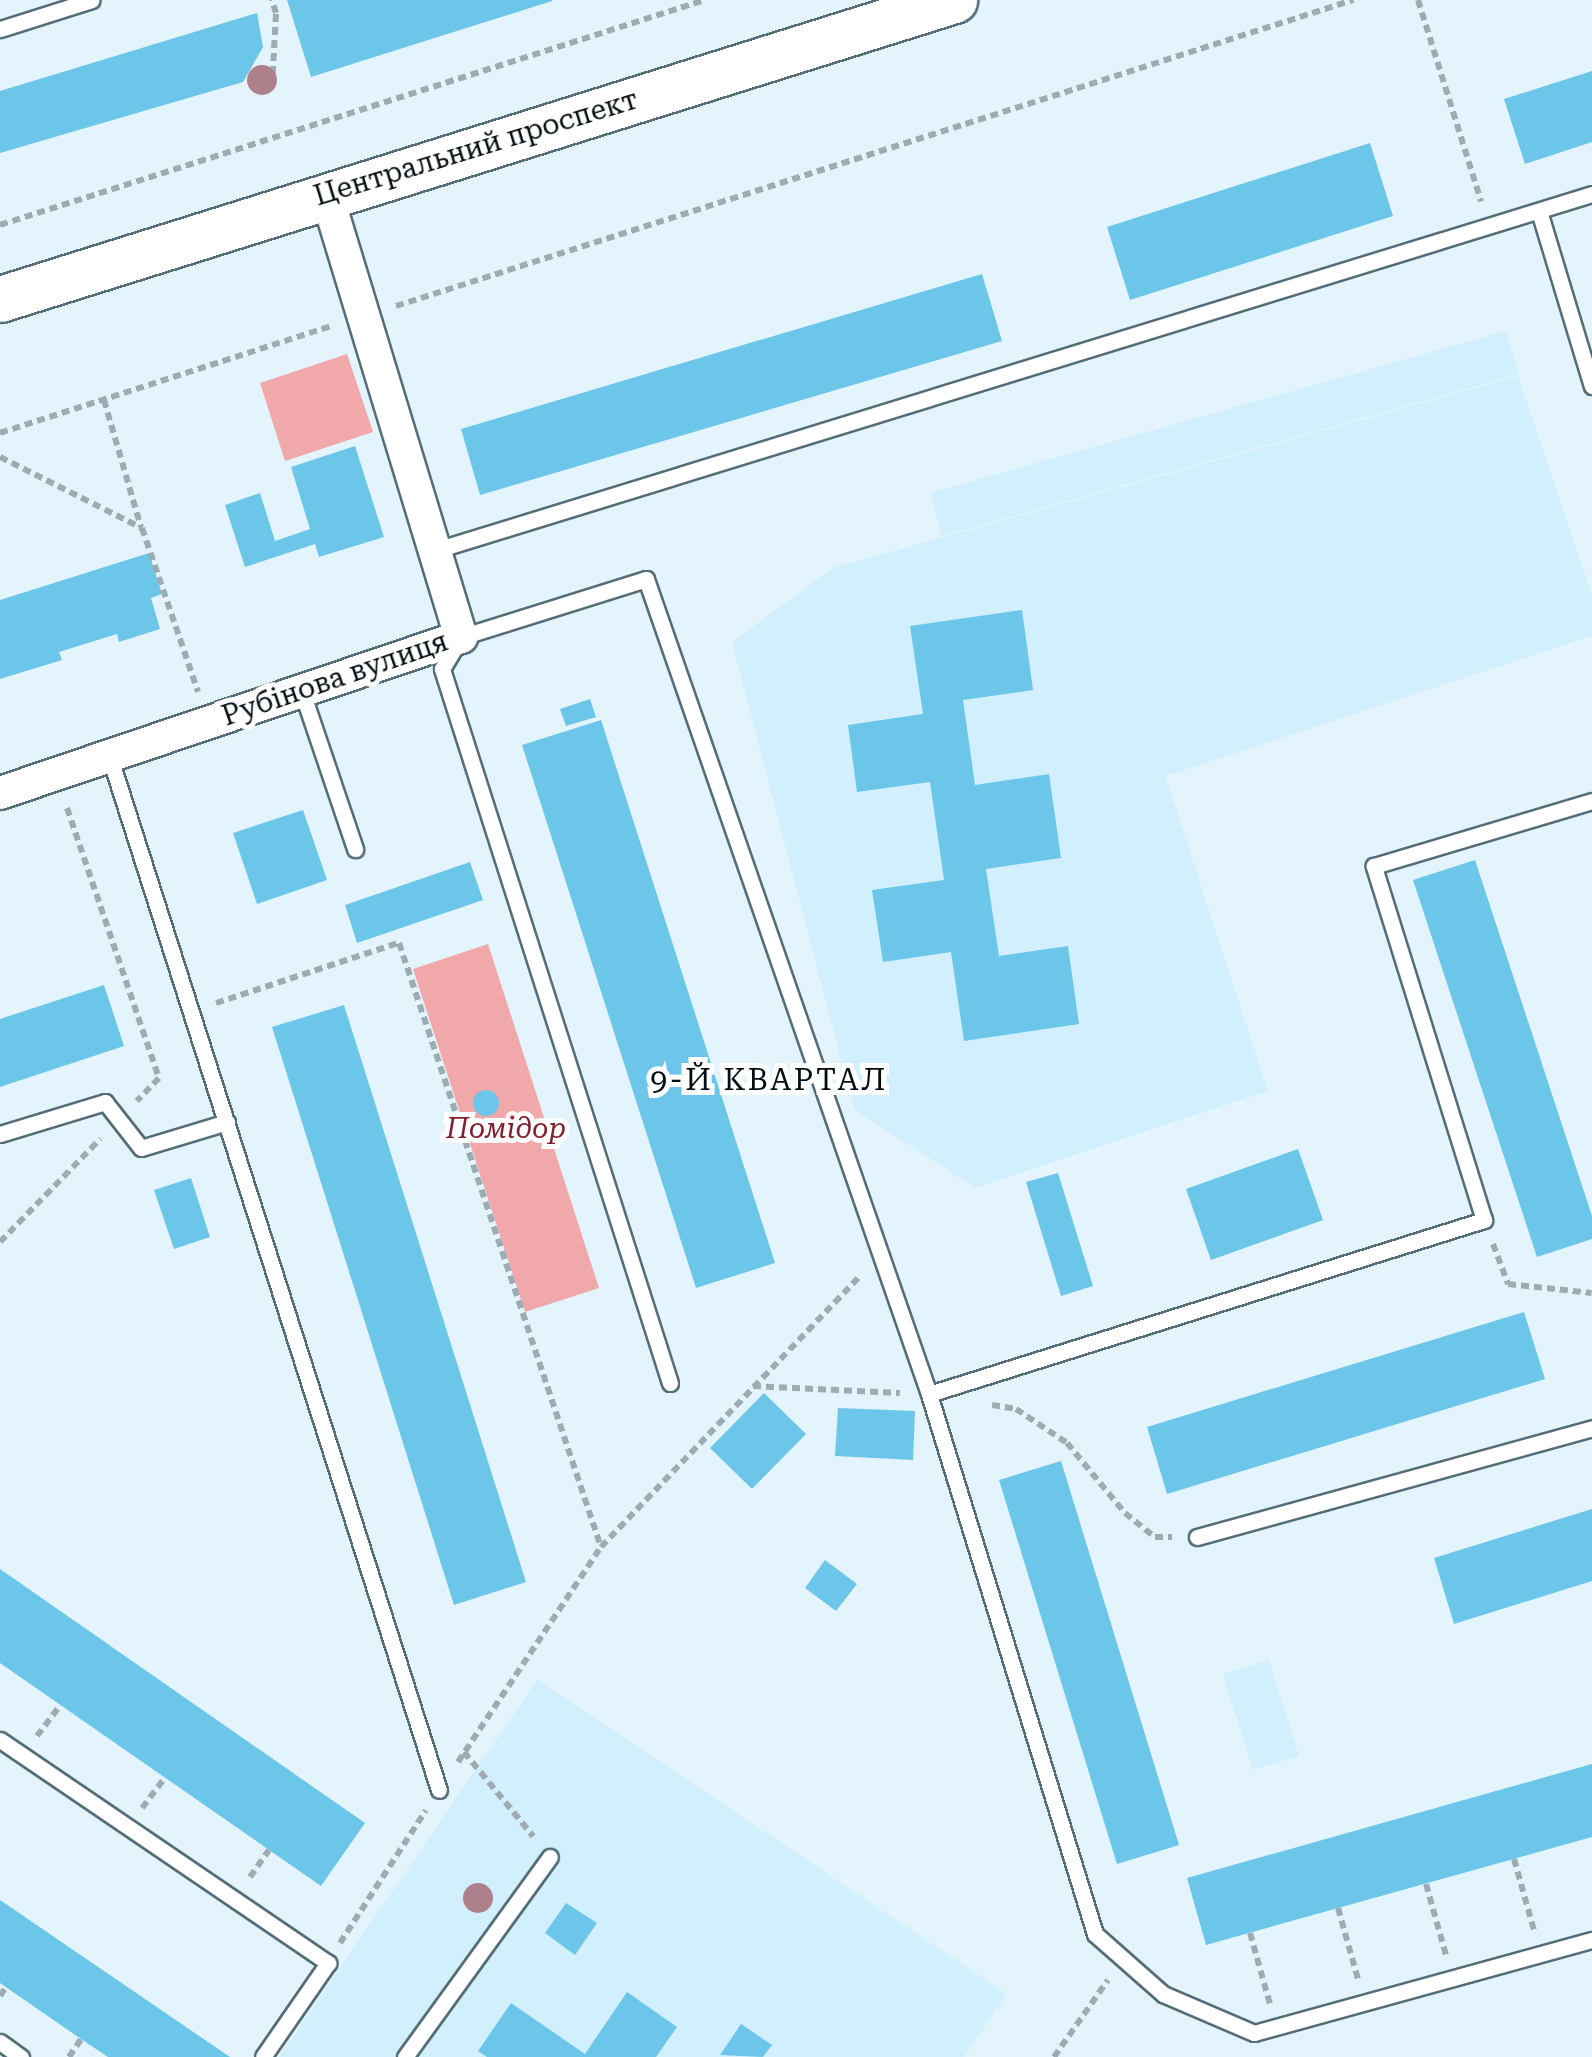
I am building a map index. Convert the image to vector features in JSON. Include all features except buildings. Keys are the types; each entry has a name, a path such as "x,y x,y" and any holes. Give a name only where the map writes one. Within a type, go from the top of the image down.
{"main road":[{"name":"Центральний проспект","path":"0,299 954,0"}],"street":[{"name":"Рубінова вулиця","path":"0,793 461,637 326,194"}],"lane":[{"path":"0,29 92,0"},
{"path":"434,551 1592,194"},
{"path":"1539,210 1592,386"},
{"path":"670,1382 442,669 461,637 646,578 929,1394 1095,1934 1163,1994 1254,2033 1592,1940"},
{"path":"302,692 354,849"},
{"path":"110,758 439,1790"},
{"path":"929,1394 1484,1220 1374,866 1592,801"},
{"path":"0,1134 104,1102 142,1148 227,1122"},
{"path":"1197,1537 1592,1428"},
{"path":"0,1740 328,1962 263,2057"},
{"path":"405,2057 550,1857"},
{"path":"0,2042 21,2057"}],"path":[{"path":"272,0 276,13 272,87"},
{"path":"0,225 705,0"},
{"path":"0,433 1353,0"},
{"path":"1418,0 1488,226"},
{"path":"104,400 142,528 209,721"},
{"path":"0,458 142,528"},
{"path":"0,1242 159,1078 56,776"},
{"path":"192,1011 399,944 601,1547"},
{"path":"1484,1220 1508,1284 1592,1293"},
{"path":"328,1962 601,1547 881,1254"},
{"path":"752,1386 929,1394 1016,1409 1068,1443 1125,1513 1155,1537 1197,1537"},
{"path":"464,1752 550,1857"},
{"path":"1514,1859 1541,1954"},
{"path":"1426,1884 1452,1978"},
{"path":"1338,1908 1365,2002"},
{"path":"1250,1933 1276,2027"},
{"path":"1054,2057 1123,1958"},
{"path":"0,1996 6,1987"},
{"path":"69,2057 82,2039"}],"shaded area":[{"path":"1506,331 1519,374 942,536 930,493"},
{"path":"1518,376 1592,595 1592,636 1165,776 1268,1091 975,1188 854,1109 732,642 833,568"},
{"path":"1269,1660 1299,1756 1253,1770 1223,1674"},
{"path":"537,1680 1007,1994 964,2057 279,2057"}],"green space":[{"path":"347,354 373,432 285,461 260,383"},
{"name":"Помідор","path":"488,944 599,1288 525,1312 413,969"}],"district":[{"name":"9-Й КВАРТАЛ","path":"769,1080"}]}
